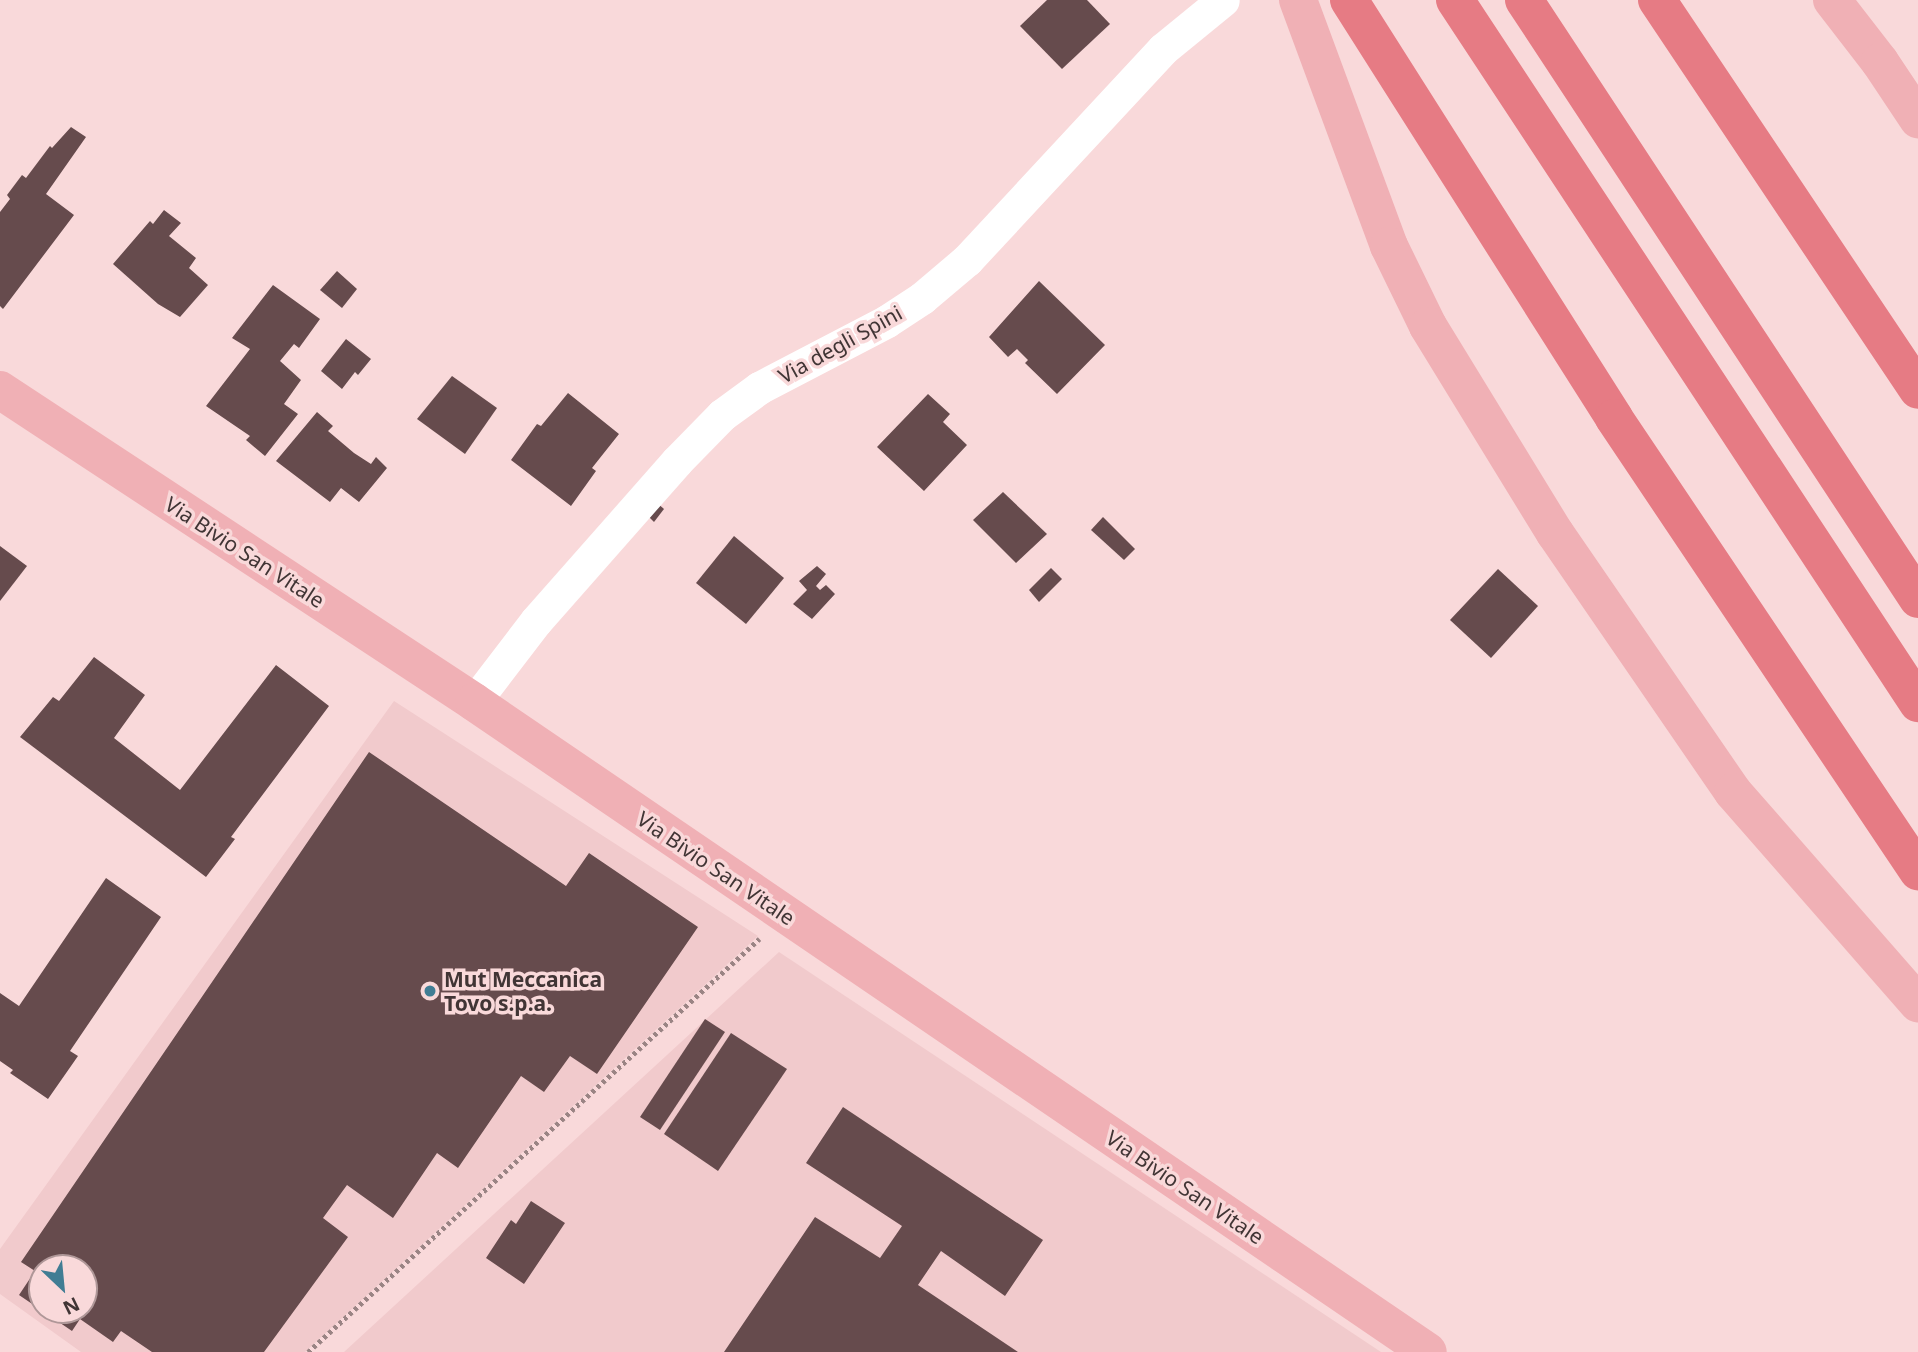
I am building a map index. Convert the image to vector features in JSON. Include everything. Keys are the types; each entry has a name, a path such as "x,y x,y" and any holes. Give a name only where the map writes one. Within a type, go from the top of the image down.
{"highway":[{"path":"1349,0 1614,418 1918,871"},
{"path":"1455,0 1918,703"},
{"path":"1524,0 1918,598"},
{"path":"1657,0 1918,390"}],"main road":[{"path":"1297,0 1389,246 1428,326 1555,533 1732,792 1918,1003"},
{"path":"1832,0 1880,62 1918,119"},
{"name":"Via Bivio San Vitale","path":"0,390 474,702 1428,1352"}],"street":[{"name":"Via degli Spini","path":"474,702 537,621 677,461 722,415 759,388 887,321 922,298 967,260 1163,49 1223,0"}],"path":[{"path":"308,1352 785,915"}],"shaded area":[{"name":"Mut Meccanica Tovo s.p.a.","path":"394,701 758,936 305,1352 81,1352 42,1324 98,1324 98,1254 28,1254 28,1314 0,1294 0,1249"},
{"path":"779,952 1381,1352 344,1352"}],"building":[{"path":"1047,0 1087,0 1110,24 1062,69 1020,26"},
{"path":"71,127 86,137 46,194 74,215 3,309 0,306 0,212 10,199 7,195 22,175 26,178 50,146 52,148"},
{"path":"164,210 181,223 169,236 196,258 189,268 208,285 180,317 158,304 113,264 150,221 153,224"},
{"path":"337,271 357,289 342,308 320,290"},
{"path":"1039,281 1105,345 1057,394 1025,363 1028,360 1017,349 1008,357 989,337"},
{"path":"273,285 320,319 299,348 294,344 280,361 301,380 284,404 298,414 265,456 246,440 250,436 206,406 250,349 232,338"},
{"path":"346,339 371,359 358,375 355,372 342,389 321,371"},
{"path":"452,376 497,408 465,454 417,419"},
{"path":"568,393 619,434 592,468 596,471 571,506 511,460 537,424 541,426"},
{"path":"928,394 950,414 943,422 967,445 924,491 877,447"},
{"path":"317,412 333,426 328,431 354,453 371,464 376,457 387,468 359,502 341,488 330,502 276,461"},
{"path":"1003,492 1047,534 1016,563 973,520"},
{"path":"656,502 664,509 654,522 647,515"},
{"path":"1103,517 1135,549 1124,560 1091,530"},
{"path":"734,536 784,578 746,624 696,583"},
{"path":"0,546 27,566 0,601"},
{"path":"817,566 826,574 816,586 820,590 826,585 835,594 812,619 793,604 807,590 799,581"},
{"path":"1051,568 1062,579 1039,602 1029,590"},
{"path":"1498,569 1538,606 1491,658 1450,620"},
{"path":"94,657 145,695 114,738 180,790 276,665 329,706 231,837 235,839 206,877 20,737 53,697 59,701"},
{"name":"Mut Meccanica Tovo s.p.a.","path":"369,752 566,886 589,853 698,927 597,1074 570,1056 544,1092 521,1076 458,1168 437,1153 393,1218 347,1185 323,1218 348,1237 264,1352 152,1352 121,1331 113,1342 87,1324 98,1324 98,1254 28,1254 28,1266 21,1262"},
{"path":"106,878 161,917 70,1051 78,1056 48,1099 10,1073 13,1070 0,1061 0,993 19,1006"},
{"path":"705,1019 725,1032 660,1130 640,1117"},
{"path":"731,1033 787,1069 718,1171 664,1134"},
{"path":"843,1107 1043,1240 1005,1296 941,1251 918,1285 1018,1352 724,1352 815,1217 880,1258 902,1226 806,1163"},
{"path":"531,1201 565,1223 524,1284 486,1258 511,1220 516,1224"},
{"name":"Mut Meccanica Tovo s.p.a.","path":"28,1282 28,1301 19,1295"},
{"name":"Mut Meccanica Tovo s.p.a.","path":"62,1324 77,1324 72,1331"}],"place":[{"name":"Mut Meccanica Tovo s.p.a.","path":"430,991"}]}
